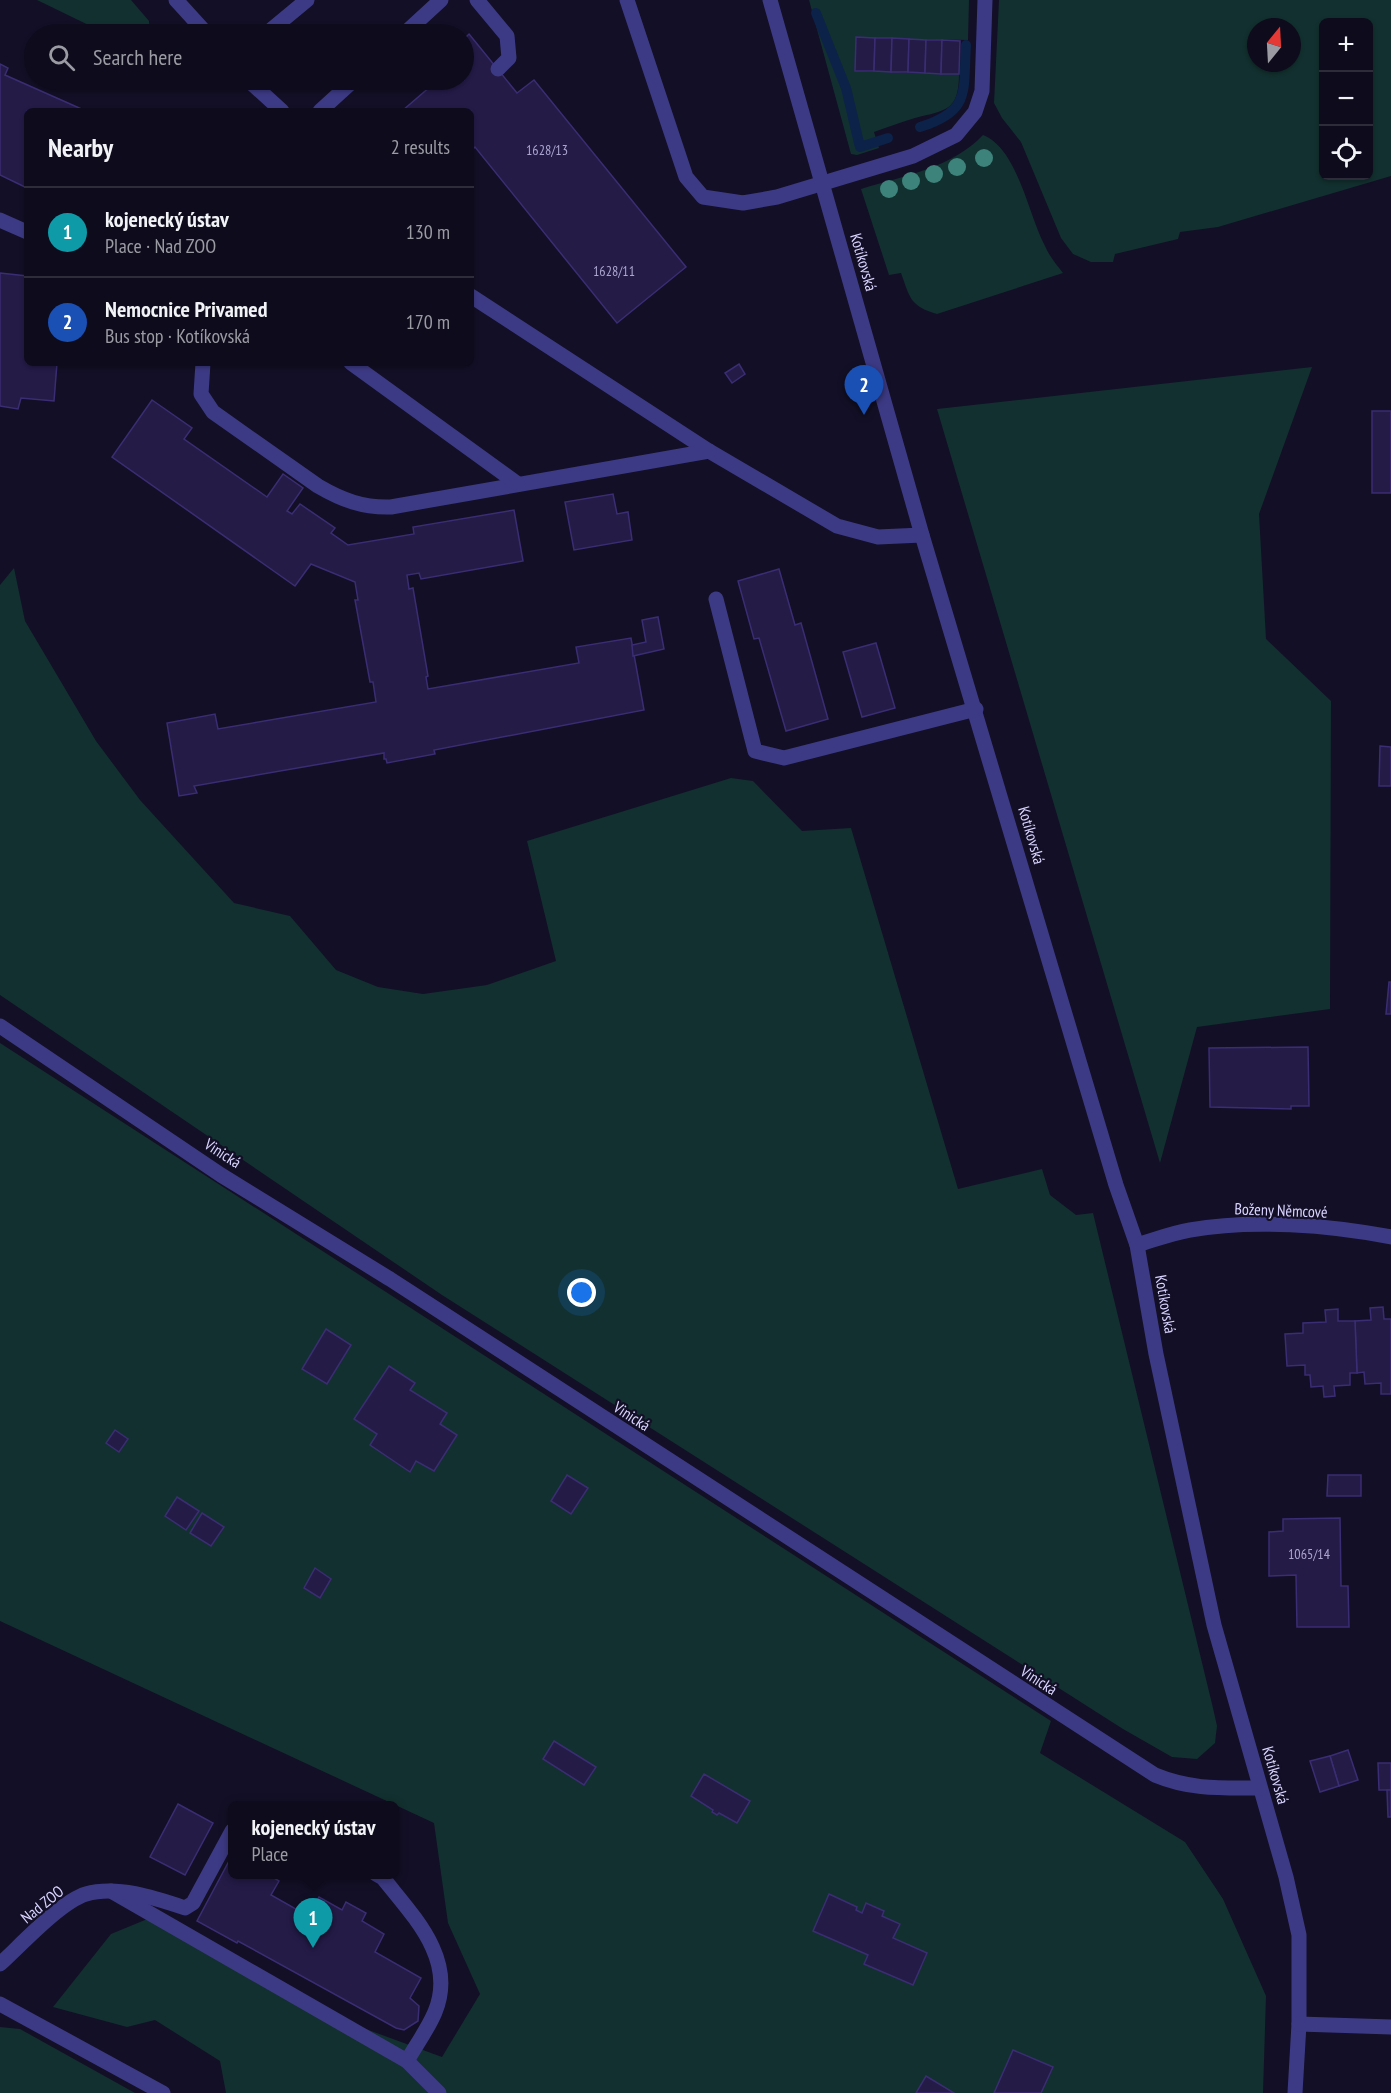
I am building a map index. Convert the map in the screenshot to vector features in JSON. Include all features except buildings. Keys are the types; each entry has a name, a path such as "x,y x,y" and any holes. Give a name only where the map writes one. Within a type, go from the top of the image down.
{"street":[{"path":"176,0 198,24"},
{"path":"278,24 307,0"},
{"path":"415,24 441,0"},
{"path":"477,0 507,36 509,58 498,69"},
{"path":"627,0 686,177 703,197 742,203 823,184 913,156 956,135 968,123 982,91 986,0"},
{"name":"Kotíkovská","path":"770,0 922,535 976,709 1116,1185 1137,1245 1156,1354 1214,1624 1286,1877 1299,1935 1299,2024 1295,2093"},
{"path":"259,90 279,108"},
{"path":"323,108 343,90"},
{"path":"0,220 24,231"},
{"path":"474,298 709,451 837,526 878,537 922,535"},
{"path":"203,366 201,394 213,412 336,497 371,508 391,507 709,451"},
{"path":"355,366 518,484"},
{"path":"716,599 754,751 784,758 976,709"},
{"name":"Vinická","path":"0,1026 221,1174 390,1279 783,1536 1155,1774 1178,1785 1260,1788"},
{"name":"Boženy Němcové","path":"1137,1245 1189,1230 1247,1224 1362,1231 1391,1237"},
{"name":"Nad ZOO","path":"0,1964 57,1912 84,1894 111,1891 157,1899 185,1908 193,1903 228,1839"},
{"path":"384,1879 429,1934 442,1978 435,2011 407,2061"},
{"path":"111,1891 407,2061 439,2093"},
{"path":"0,2004 163,2093"},
{"path":"1299,2024 1391,2027"}],"green space":[{"path":"37,0 131,0 149,24 86,24"},
{"path":"809,0 969,0 968,40 856,38 855,71 959,74 953,102 943,110 874,132 879,148 857,155 851,154"},
{"path":"999,0 1391,0 1391,176 1218,227 1180,232 1178,239 1115,254 1113,262 1091,262 1073,254 1061,238 1021,142 1002,118 994,103"},
{"path":"983,135 995,142 1014,168 1039,233 1053,260 1063,273 937,314 921,308 912,300 901,273 889,275 861,189 942,163 957,156"},
{"path":"1312,367 1259,514 1266,639 1331,701 1330,1009 1197,1027 1160,1163 937,409"},
{"path":"14,568 25,621 96,741 140,800 234,903 290,916 336,970 378,987 423,994 487,985 556,961 527,841 731,778 753,781 802,831 851,828 958,1189 1042,1169 1050,1195 1076,1215 1093,1213 1213,1708 1217,1726 1215,1743 1197,1759 1172,1757 1123,1729 442,1295 0,995 0,585"},
{"path":"0,1043 1051,1721 1040,1753 1185,1842 1223,1899 1266,1996 1263,2093 226,2093 220,2061 155,2020 127,2027 53,2007 111,1934 162,1913 325,2014 442,2057 480,1994 448,1923 434,1823 399,1807 399,1801 387,1801 0,1621"},
{"path":"0,2027 20,2029 135,2093 0,2093"}],"waterway":[{"path":"816,13 846,88 860,147 888,138"},
{"path":"920,127 948,114 961,98 964,87 966,45"}],"place":[{"name":"Nemocnice Privamed","path":"864,415"},
{"name":"kojenecký ústav","path":"313,1948"}]}
